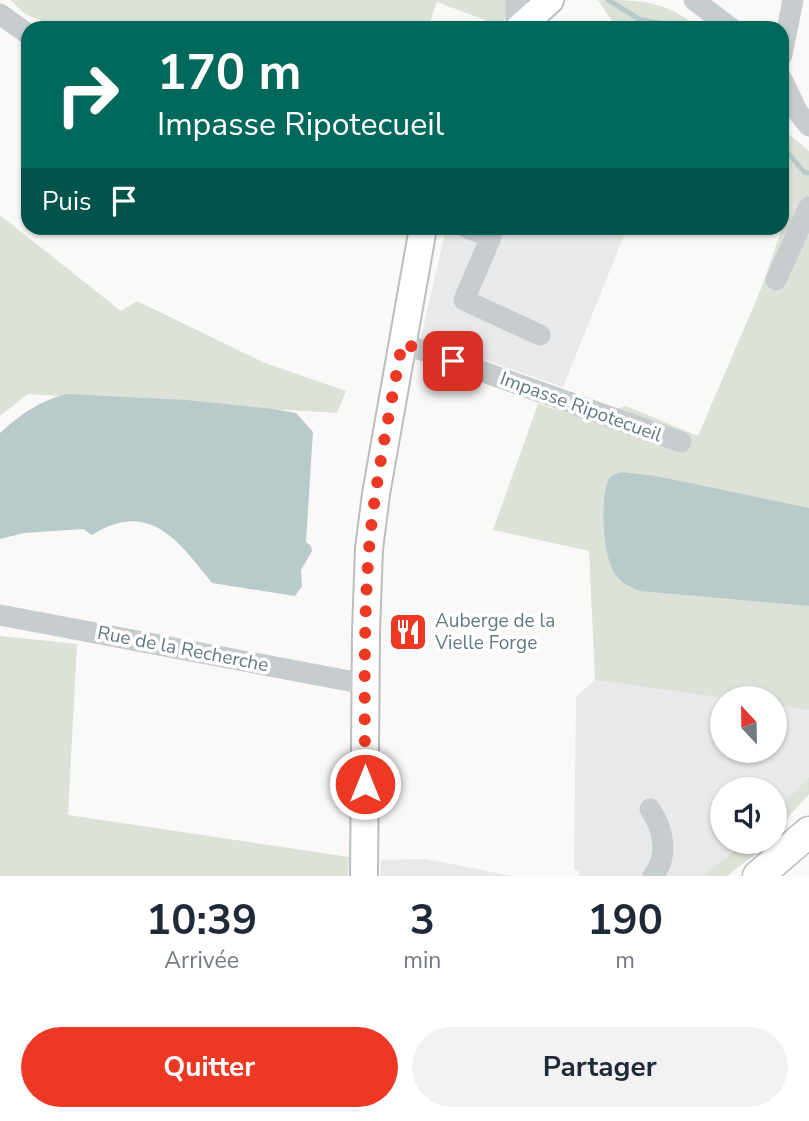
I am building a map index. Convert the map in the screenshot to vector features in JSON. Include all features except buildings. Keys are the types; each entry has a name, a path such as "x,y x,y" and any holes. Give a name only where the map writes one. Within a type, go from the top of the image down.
{"highway":[{"path":"758,876 809,833"},
{"path":"766,876 809,833"}],"main road":[{"path":"526,21 550,0"},
{"path":"364,876 367,595 372,521 422,235"}],"street":[{"path":"516,0 518,21"},
{"path":"694,0 722,21"},
{"path":"789,21 793,0"},
{"path":"0,14 21,29"},
{"path":"789,94 797,111 809,126"},
{"path":"776,280 809,206"},
{"path":"486,235 491,237 464,300 540,335"},
{"name":"Impasse Ripotecueil","path":"402,343 681,442"},
{"name":"Rue de la Recherche","path":"0,615 365,684"},
{"path":"650,809 657,820 664,848 663,864 653,876"}],"shaded area":[{"path":"10,0 526,0 502,21 487,21 437,2 430,21 41,21 25,14"},
{"path":"598,0 639,1 663,7 690,21 612,21"},
{"path":"789,134 809,151 809,710 788,707 788,686 710,686 710,696 595,680 589,551 493,530 538,404 587,419 626,406 698,436 761,289 780,235 789,235"},
{"path":"0,215 21,232 21,235 25,235 121,311 137,301 265,363 346,391 337,413 28,394 0,416"},
{"path":"444,235 624,235 563,387 421,338"},
{"path":"68,394 186,400 296,413 313,432 306,542 312,551 301,570 302,586 295,596 212,583 174,540 146,523 130,521 112,525 92,535 83,529 24,533 0,539 0,433 31,409"},
{"path":"621,472 656,476 809,508 809,606 640,591 622,582 610,564 603,514 608,481"},
{"path":"0,636 77,644 68,815 349,857 348,876 0,876"},
{"path":"595,680 710,696 710,763 788,763 788,707 809,710 809,777 787,800 787,777 710,777 710,854 730,854 702,876 578,876 580,871 574,869 576,697"},
{"path":"809,777 809,794 787,819 787,800"},
{"path":"730,854 756,854 727,876 702,876"},
{"path":"426,859 513,876 380,876 381,860"}],"waterway":[{"path":"608,0 639,19 648,21"},
{"path":"789,154 804,172 809,173"}],"place":[{"name":"Auberge de la Vielle Forge","path":"408,632"}],"route":[{"path":"365,784 369,549 402,343 453,361"}]}
